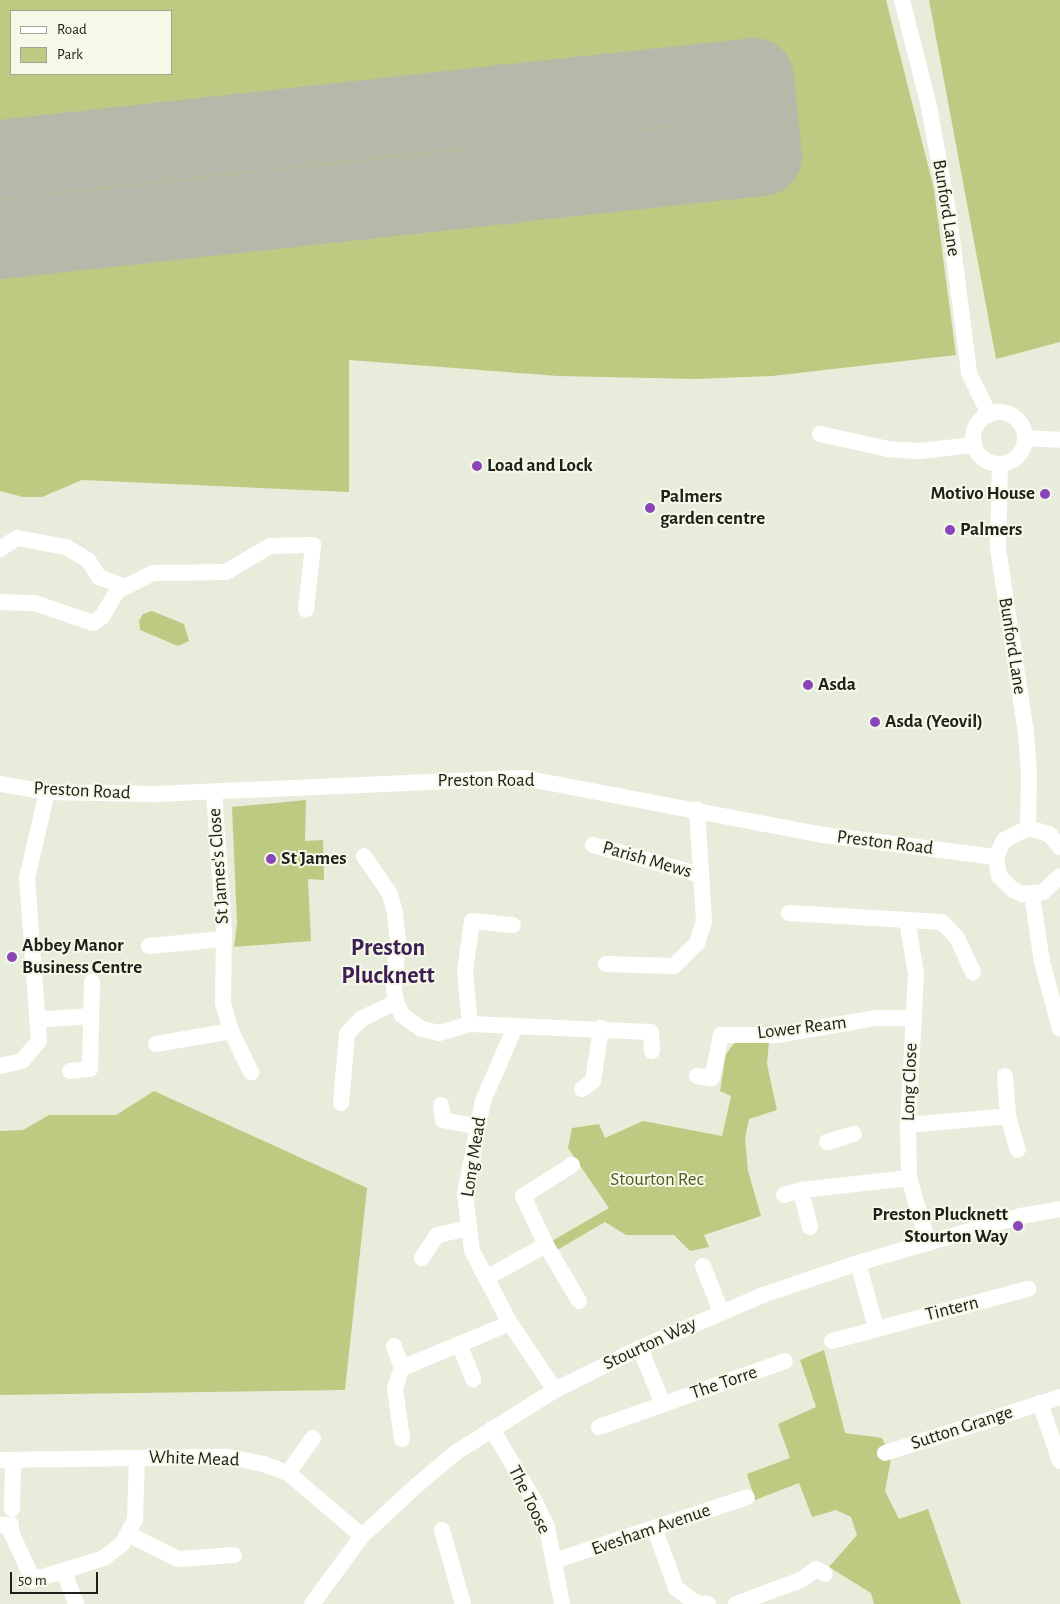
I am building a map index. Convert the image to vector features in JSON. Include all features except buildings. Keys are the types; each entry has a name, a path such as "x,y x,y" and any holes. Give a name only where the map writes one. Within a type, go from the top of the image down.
{"street":[{"name":"Bunford Lane","path":"902,0 929,107 949,216 969,373 989,414"},
{"path":"1006,413 1013,416 1024,430 1025,438 1020,453 1000,464 983,459 974,445 974,430 989,414 1006,413"},
{"path":"820,434 888,449 920,451 974,445"},
{"path":"1025,438 1060,440"},
{"name":"Bunford Lane","path":"1000,464 998,548 1026,733 1029,774 1028,828"},
{"path":"0,548 17,538 66,547 88,560 99,577 123,586"},
{"path":"0,602 35,603 93,623 123,586 153,573 226,572 270,546 313,545 306,610"},
{"name":"Preston Road","path":"0,784 47,792 214,794 524,778 697,809 824,835 996,857"},
{"path":"0,1066 22,1061 39,1041 27,878 47,792"},
{"name":"St James's Close","path":"214,794 224,939 223,1003 231,1031 251,1072"},
{"path":"616,960 674,966 697,943 704,921 697,809"},
{"path":"1060,846 1049,834 1028,828 1004,840 996,857 999,876 1013,890 1032,895 1053,886 1060,876"},
{"name":"Parish Mews","path":"593,845 701,875"},
{"path":"364,856 390,894 395,913 398,940 396,1002 402,1015 422,1029 439,1033 470,1024 514,1027 653,1030 652,1051"},
{"path":"1032,895 1042,962 1060,1028"},
{"path":"789,912 942,922 957,938 973,972"},
{"name":"Long Close","path":"907,920 916,974 912,1018 908,1125 909,1178 928,1243"},
{"path":"470,1024 464,971 472,922 513,925"},
{"name":"St James's Close","path":"149,946 224,939"},
{"path":"70,1071 90,1068 92,982"},
{"path":"340,1103 347,1034 361,1020 396,1002"},
{"path":"37,1020 91,1016"},
{"name":"Lower Ream","path":"697,1076 712,1078 721,1034 777,1036 876,1018 912,1018"},
{"name":"Long Mead","path":"514,1027 483,1101 465,1194 472,1251 510,1323 555,1390"},
{"path":"582,1090 593,1081 600,1028"},
{"path":"156,1044 231,1031"},
{"path":"1006,1076 1008,1116 1018,1150"},
{"path":"441,1105 443,1120 478,1127"},
{"path":"908,1125 1008,1116"},
{"path":"827,1142 854,1134"},
{"path":"572,1165 523,1196 546,1245 579,1301"},
{"path":"784,1195 801,1190 909,1178"},
{"path":"801,1190 810,1227"},
{"name":"Stourton Way","path":"312,1604 362,1536 416,1486 492,1429 555,1390 640,1348 721,1312 858,1263 1020,1216 1060,1209"},
{"path":"422,1258 437,1235 469,1228"},
{"path":"486,1278 546,1245"},
{"path":"858,1263 876,1328"},
{"path":"703,1266 721,1312"},
{"name":"Tintern","path":"832,1341 1028,1289"},
{"path":"402,1368 510,1323"},
{"path":"459,1344 473,1379"},
{"path":"394,1346 402,1368 395,1388 402,1439"},
{"path":"640,1348 663,1404"},
{"name":"The Torre","path":"599,1427 785,1363"},
{"name":"Sutton Grange","path":"885,1453 1060,1397"},
{"path":"1040,1403 1060,1461"},
{"name":"The Toose","path":"492,1429 536,1504 547,1528 562,1604"},
{"path":"288,1472 313,1438"},
{"name":"White Mead","path":"7,1460 228,1457 288,1472 362,1536"},
{"path":"7,1460 11,1532 33,1580 64,1572 104,1558 122,1544 135,1520 136,1458"},
{"name":"Evesham Avenue","path":"554,1561 655,1530 747,1497"},
{"path":"442,1530 463,1604"},
{"path":"655,1530 676,1588 689,1602 708,1604"},
{"path":"128,1534 178,1559 234,1555"},
{"path":"736,1604 802,1580 816,1569 826,1574"},
{"path":"64,1572 76,1604"}],"green space":[{"path":"0,0 886,0 934,189 956,355 772,376 696,379 558,376 349,360 349,492 82,480 42,497 23,497 0,491"},
{"path":"929,0 1060,0 1060,342 996,359"},
{"path":"152,611 184,624 189,641 178,646 140,630 139,621 143,614"},
{"path":"306,800 305,841 323,840 324,880 308,879 311,941 234,947 237,923 232,807"},
{"name":"Stourton Rec","path":"736,1041 769,1041 767,1064 777,1110 749,1119 745,1139 748,1171 761,1216 704,1235 709,1247 690,1251 674,1235 626,1235 605,1222 557,1250 552,1241 609,1208 568,1148 572,1128 599,1124 605,1138 643,1121 722,1136 731,1096 720,1091 726,1054"},
{"path":"154,1091 367,1188 345,1390 0,1395 0,1131 23,1130 49,1115 116,1115"},
{"path":"824,1350 845,1433 882,1438 891,1459 885,1491 899,1519 928,1509 961,1604 874,1604 871,1593 829,1567 857,1535 851,1517 836,1510 812,1517 799,1483 755,1500 747,1474 790,1458 778,1424 816,1407 800,1360"}],"runway":[{"path":"754,77 762,156 511,183 502,104 754,77"},
{"path":"0,159 502,104 511,183 0,239"}],"place":[{"name":"Load and Lock","path":"477,466"},
{"name":"Motivo House","path":"1045,494"},
{"name":"Palmers garden centre","path":"650,508"},
{"name":"Palmers","path":"950,530"},
{"name":"Asda","path":"808,685"},
{"name":"Asda (Yeovil)","path":"875,722"},
{"name":"St James","path":"271,859"},
{"name":"Abbey Manor Business Centre","path":"12,957"},
{"name":"Preston Plucknett Stourton Way","path":"1018,1226"}],"district":[{"name":"Preston Plucknett","path":"388,963"}]}
